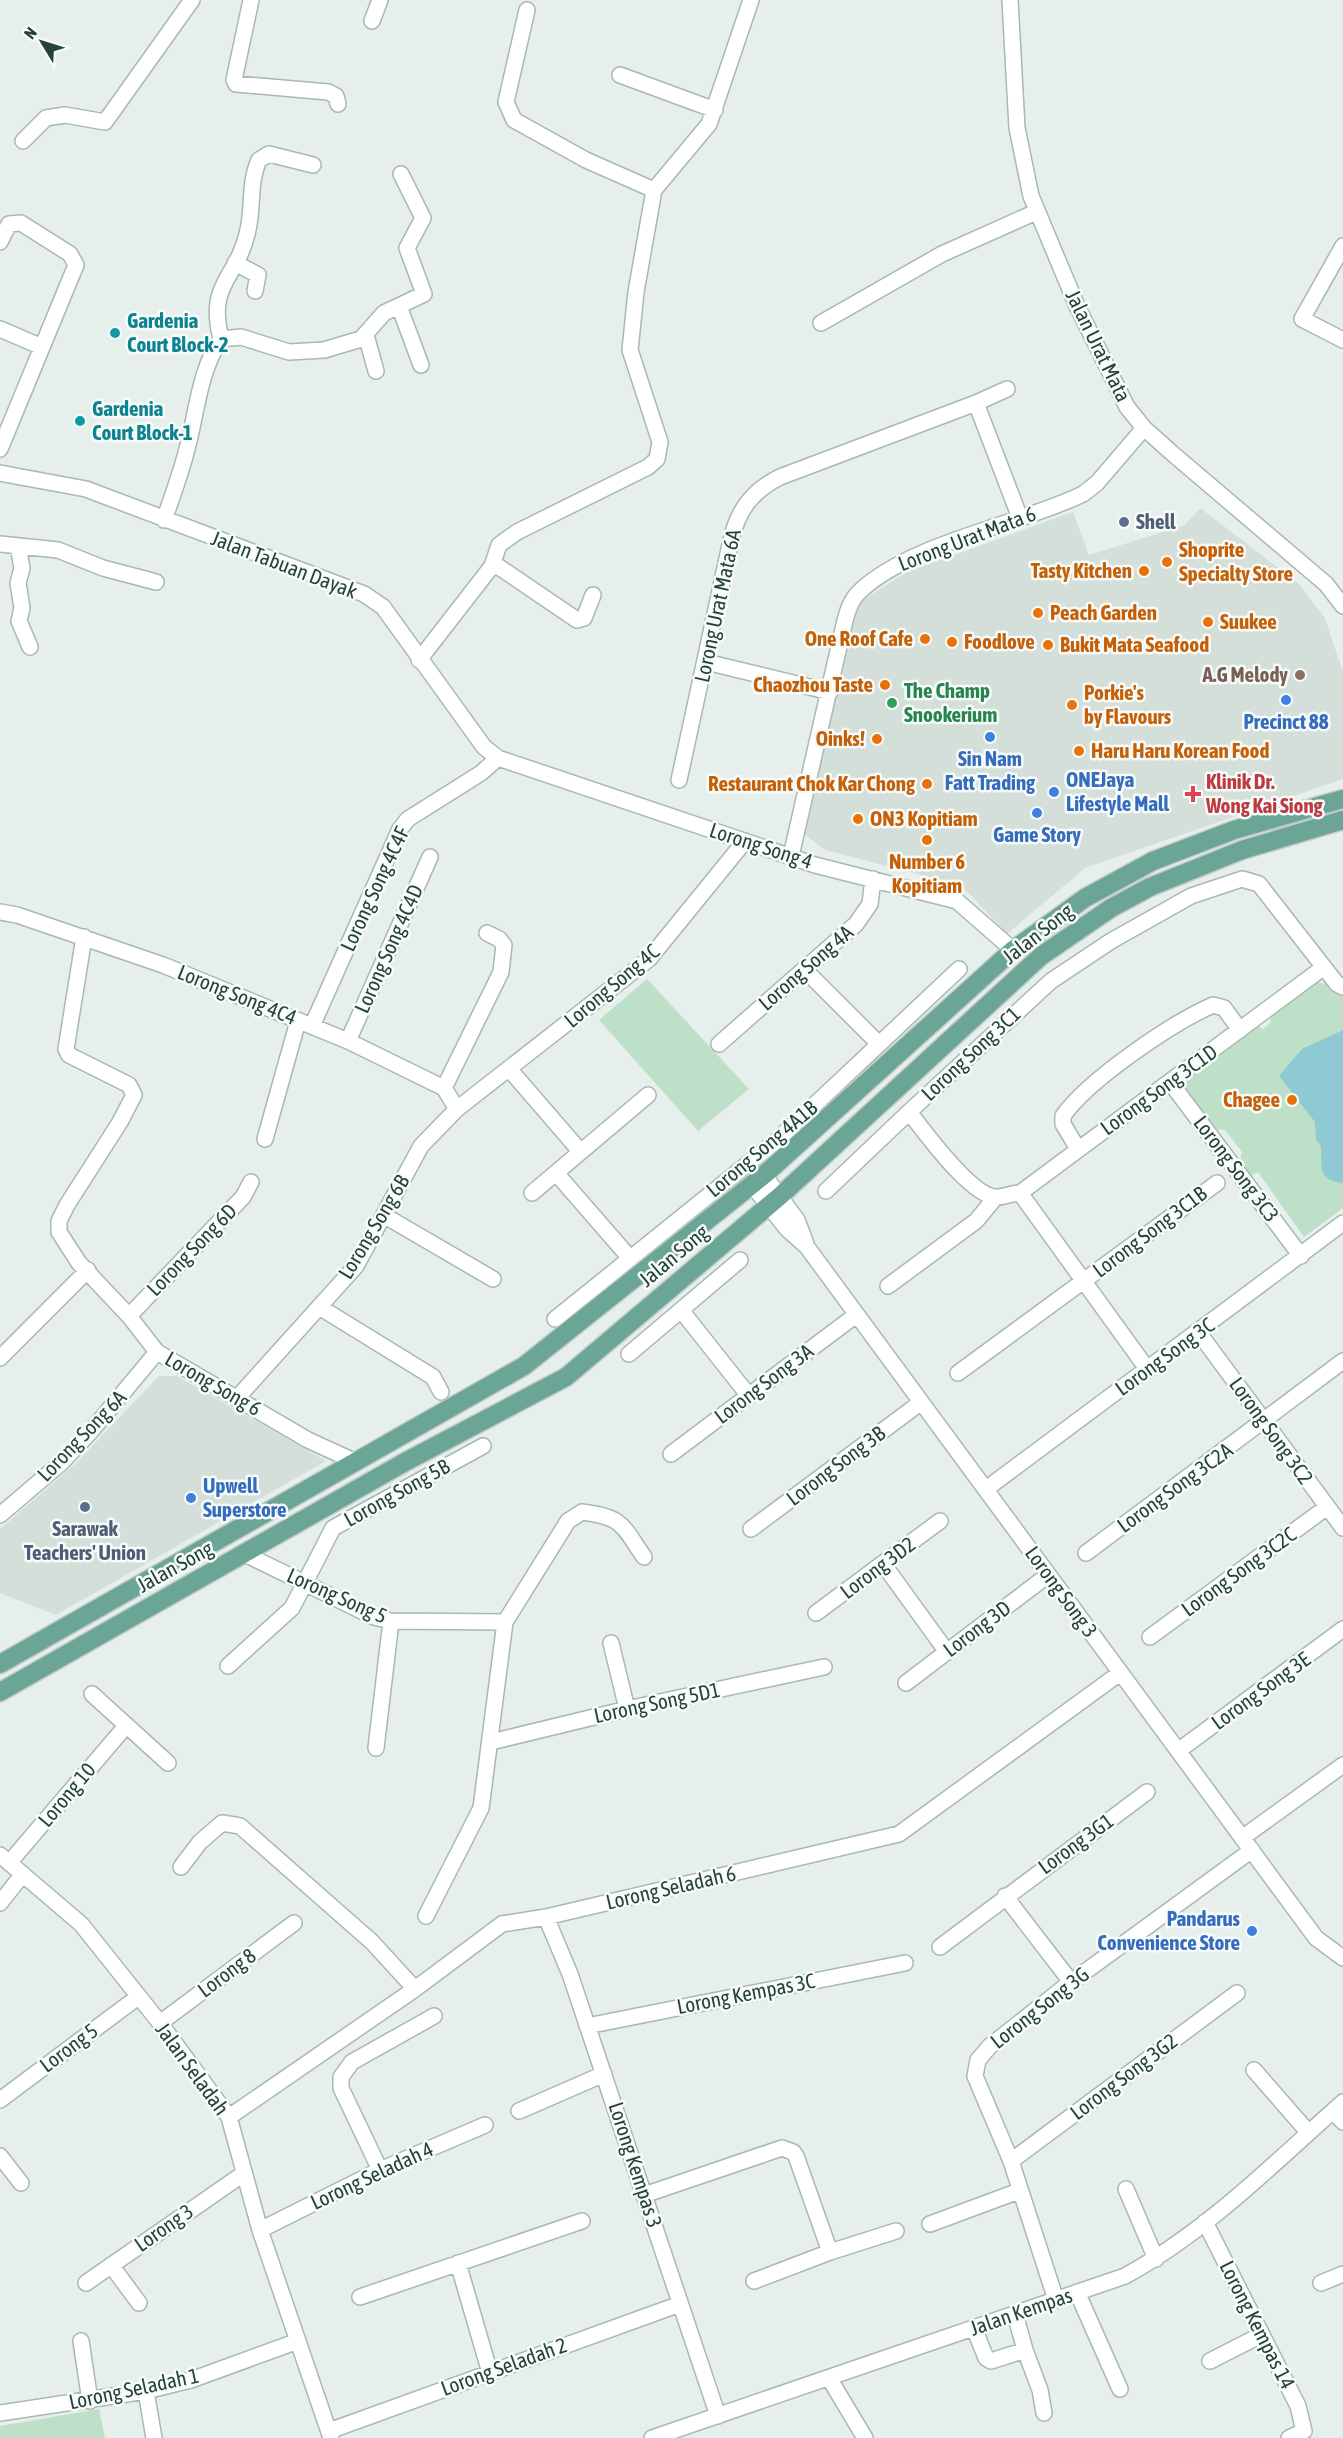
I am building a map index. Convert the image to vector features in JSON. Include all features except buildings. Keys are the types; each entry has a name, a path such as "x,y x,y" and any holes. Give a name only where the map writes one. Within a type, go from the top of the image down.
{"main road":[{"name":"Jalan Song","path":"0,1664 524,1366 758,1180 1013,950 1085,898 1153,861 1234,830 1343,799"},
{"name":"Jalan Song","path":"0,1692 405,1462 566,1377 775,1201 1041,956 1111,908 1150,887 1242,850 1343,820"},
{"path":"356,1462 374,1467 405,1462"},
{"path":"214,1543 236,1543 246,1554"}],"street":[{"path":"23,141 46,118 65,115 105,122 192,0"},
{"path":"251,0 234,81 236,84 328,92 336,96 338,104"},
{"path":"372,21 380,0"},
{"path":"419,660 492,566 499,544 517,532 648,467 657,459 660,442 632,359 636,292 654,190 701,136 715,110 751,0"},
{"name":"Jalan Urat Mata","path":"1010,0 1017,128 1024,170 1036,212 1127,407 1144,428 1326,584 1343,606"},
{"path":"527,10 506,102 514,120 586,160 654,190"},
{"path":"620,75 715,110"},
{"path":"164,520 188,444 212,355 221,339 217,324 220,288 235,263 248,232 251,194 259,160 268,154 313,165"},
{"path":"221,339 241,337 289,352 324,351 366,335 384,313 420,297 425,290 407,248 423,218 401,174"},
{"path":"821,323 942,254 1036,212"},
{"path":"0,242 9,224 16,222 51,240 75,258 76,265 0,449"},
{"path":"1343,246 1302,319 1343,340"},
{"path":"235,263 258,274 255,291"},
{"path":"399,306 421,365"},
{"path":"0,329 42,347"},
{"path":"366,335 376,371"},
{"name":"Lorong Urat Mata 6A","path":"679,780 735,522 756,492 780,477 976,403 1007,389"},
{"path":"976,403 1020,518"},
{"name":"Lorong Urat Mata 6","path":"791,856 847,615 858,592 903,562 1090,489 1144,428"},
{"name":"Jalan Tabuan Dayak","path":"0,473 86,489 364,594 383,608 484,747 498,758"},
{"path":"0,544 58,550 103,568 156,582"},
{"path":"18,546 22,568 18,583 22,608 19,621 30,647"},
{"path":"492,566 499,567 577,620 584,618 593,595"},
{"path":"706,662 830,692"},
{"name":"Lorong Song 4","path":"498,758 791,856 963,903 1013,950"},
{"name":"Lorong Song 4C4F","path":"265,1139 305,1023 400,829 408,819 481,773 498,758"},
{"name":"Lorong Song 4C","path":"458,1109 649,959 746,841"},
{"name":"Lorong Song 4C4D","path":"348,1041 430,857"},
{"name":"Lorong Song 4A","path":"719,1044 805,970 866,912 873,879"},
{"name":"Lorong Song 3C1","path":"996,1197 980,1190 953,1167 909,1112 1051,981 1111,941 1191,896 1242,879 1259,884 1324,967 1343,987"},
{"name":"Lorong Song 4C4","path":"0,912 84,937 163,965 348,1041 444,1088"},
{"path":"458,1109 444,1088 501,972 504,945 487,933"},
{"name":"Lorong Song 6","path":"84,937 66,1049 69,1055 129,1085 134,1095 120,1122 74,1191 59,1221 59,1232 69,1250 129,1316 158,1352 308,1440 356,1462"},
{"name":"Lorong Song 3C1D","path":"1020,1193 1324,967"},
{"name":"Lorong Song 4A1B","path":"555,1319 629,1257 775,1142 959,969"},
{"path":"805,970 879,1044"},
{"name":"Lorong Song 3C1D","path":"1078,1149 1063,1124 1063,1116 1113,1069 1186,1018 1213,1005 1224,1008 1240,1030"},
{"path":"510,1070 580,1151"},
{"name":"Lorong Song 3C3","path":"1170,1082 1301,1256"},
{"path":"532,1193 648,1095"},
{"name":"Lorong Song 6B","path":"238,1397 321,1308 356,1266 421,1146 458,1109"},
{"path":"826,1191 909,1112"},
{"path":"556,1173 629,1257"},
{"name":"Lorong Song 3","path":"758,1180 775,1201 787,1229 807,1247 1316,1938 1343,1958"},
{"name":"Lorong Song 6D","path":"129,1316 243,1197 251,1182"},
{"name":"Lorong Song 3C1B","path":"958,1373 1217,1183"},
{"path":"888,1286 976,1221 996,1197 1020,1193 1148,1370"},
{"path":"385,1216 493,1279"},
{"name":"Lorong Song 3C","path":"986,1489 1343,1223"},
{"path":"629,1354 740,1260"},
{"path":"0,1358 88,1270"},
{"path":"321,1308 433,1377 441,1392"},
{"path":"681,1310 749,1396"},
{"name":"Lorong Song 3A","path":"671,1454 856,1315"},
{"name":"Lorong Song 3C2","path":"1199,1332 1343,1528"},
{"name":"Lorong Song 6A","path":"0,1515 61,1463 93,1430 158,1352"},
{"name":"Lorong Song 3C2A","path":"1086,1553 1343,1361"},
{"name":"Lorong Song 3B","path":"752,1528 920,1403"},
{"name":"Lorong Song 5B","path":"228,1666 292,1608 333,1528 483,1446"},
{"name":"Lorong Song 3C2C","path":"1150,1637 1327,1507"},
{"path":"426,1916 481,1808 505,1622 568,1521 582,1512 600,1514 619,1521 644,1557"},
{"name":"Lorong 3D2","path":"816,1613 940,1521"},
{"name":"Lorong Song 5","path":"246,1554 374,1617 391,1621 505,1622"},
{"path":"885,1564 947,1652"},
{"name":"Lorong 3D","path":"906,1683 1048,1575"},
{"path":"376,1748 391,1621"},
{"name":"Lorong Song 3E","path":"1178,1751 1343,1629"},
{"path":"611,1643 627,1709"},
{"name":"Lorong Song 5D1","path":"491,1742 627,1709 824,1667"},
{"name":"Lorong Seladah 6","path":"229,2117 415,1989 502,1924 546,1917 900,1834 1120,1672"},
{"path":"92,1694 125,1727 168,1763"},
{"name":"Lorong 10","path":"5,1859 125,1727"},
{"name":"Lorong Song 3G","path":"1056,2300 1011,2161 975,2076 978,2060 990,2046 1247,1844 1343,1765"},
{"name":"Lorong 3G1","path":"940,1947 1005,1896 1147,1792"},
{"path":"181,1867 200,1842 222,1823 240,1826 372,1941 415,1989"},
{"name":"Jalan Seladah","path":"5,1859 81,1924 160,2023 229,2117 260,2230 330,2434"},
{"path":"0,1903 23,1874"},
{"path":"1005,1896 1071,1982"},
{"name":"Lorong Kempas 3","path":"546,1917 570,1974 718,2416"},
{"name":"Lorong 8","path":"160,2023 294,1923"},
{"name":"Lorong Kempas 3C","path":"587,2026 905,1963"},
{"name":"Lorong Song 3G2","path":"1011,2161 1237,1993"},
{"name":"Lorong 5","path":"0,2100 138,1996"},
{"path":"380,2170 341,2088 341,2077 352,2061 434,2016"},
{"path":"1254,2070 1308,2132"},
{"path":"519,2110 604,2074"},
{"name":"Jalan Kempas","path":"652,2438 1125,2276 1156,2259 1205,2222 1308,2132 1340,2112"},
{"name":"Lorong Seladah 4","path":"260,2230 380,2170 485,2125"},
{"path":"644,2195 775,2149 788,2149 796,2156 830,2252"},
{"path":"0,2156 21,2183"},
{"name":"Lorong 3","path":"86,2283 243,2174"},
{"path":"1126,2189 1156,2259"},
{"path":"930,2224 1019,2191"},
{"path":"360,2297 582,2221"},
{"name":"Lorong Kempas 14","path":"1205,2222 1298,2406 1304,2431 1289,2438"},
{"path":"754,2282 830,2252 896,2231"},
{"path":"458,2263 490,2373"},
{"path":"111,2265 139,2303"},
{"path":"1321,2283 1343,2274"},
{"path":"1077,2292 1120,2389"},
{"name":"Lorong Seladah 2","path":"330,2434 680,2304"},
{"path":"1015,2314 1040,2390 1044,2414"},
{"path":"974,2328 986,2358 991,2361 1025,2350"},
{"path":"1210,2361 1262,2335"},
{"path":"81,2341 90,2401"},
{"name":"Lorong Seladah 1","path":"0,2413 146,2391 191,2380 298,2341"},
{"path":"829,2378 865,2438"},
{"path":"146,2391 154,2438"}],"shaded area":[{"path":"1200,508 1298,583 1325,618 1343,673 1343,779 1085,868 1007,934 961,885 825,850 804,834 858,603 907,572 1073,512 1089,555 1185,525"},
{"path":"159,1376 177,1376 326,1461 56,1615 0,1593 0,1529 75,1464"}],"green space":[{"path":"647,979 749,1089 698,1131 599,1020"},
{"path":"1316,982 1335,986 1343,993 1343,1208 1304,1237 1258,1172 1249,1177 1239,1163 1242,1152 1225,1130 1214,1129 1181,1083 1257,1026 1263,1029 1270,1023 1271,1016"},
{"path":"99,2409 105,2438 0,2438 0,2426"}],"water":[{"path":"1343,1030 1343,1183 1325,1176 1321,1146 1316,1140 1315,1122 1279,1076 1302,1049"}],"place":[{"name":"Gardenia Court Block-2","path":"115,333"},
{"name":"Gardenia Court Block-1","path":"80,421"},
{"name":"Shell","path":"1124,522"},
{"name":"Shoprite Specialty Store","path":"1167,562"},
{"name":"Tasty Kitchen","path":"1144,571"},
{"name":"Peach Garden","path":"1038,613"},
{"name":"Suukee","path":"1208,622"},
{"name":"One Roof Cafe","path":"925,639"},
{"name":"Foodlove","path":"952,642"},
{"name":"Bukit Mata Seafood","path":"1048,645"},
{"name":"A.G Melody","path":"1300,675"},
{"name":"Chaozhou Taste","path":"885,685"},
{"name":"Precinct 88","path":"1286,700"},
{"name":"The Champ Snookerium","path":"892,703"},
{"name":"Porkie's by Flavours","path":"1072,705"},
{"name":"Sin Nam Fatt Trading","path":"990,737"},
{"name":"Oinks!","path":"877,739"},
{"name":"Haru Haru Korean Food","path":"1079,751"},
{"name":"Restaurant Chok Kar Chong","path":"927,784"},
{"name":"ONEJaya Lifestyle Mall","path":"1054,792"},
{"name":"Klinik Dr. Wong Kai Siong","path":"1193,794"},
{"name":"Game Story","path":"1037,813"},
{"name":"ON3 Kopitiam","path":"858,819"},
{"name":"Number 6 Kopitiam","path":"927,840"},
{"name":"Chagee","path":"1292,1100"},
{"name":"Upwell Superstore","path":"191,1498"},
{"name":"Sarawak Teachers' Union","path":"85,1507"},
{"name":"Pandarus Convenience Store","path":"1252,1931"}]}
